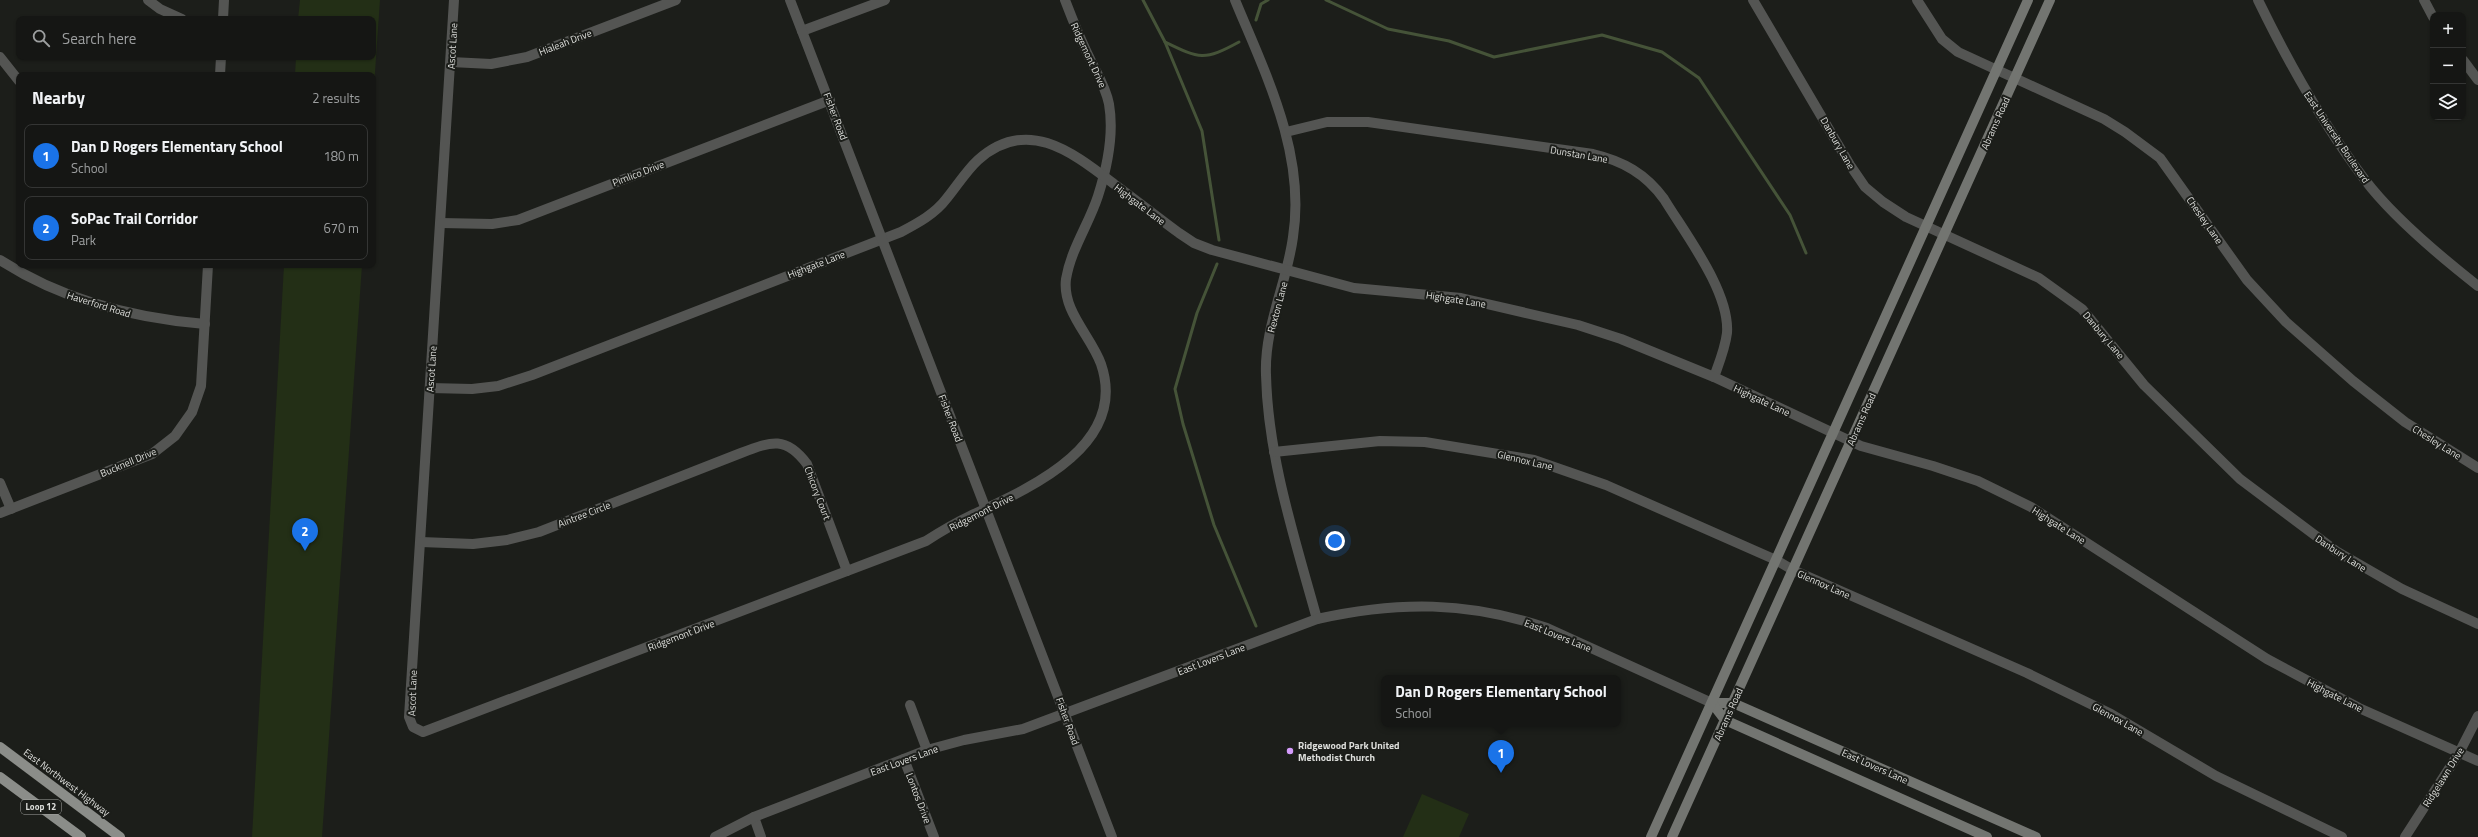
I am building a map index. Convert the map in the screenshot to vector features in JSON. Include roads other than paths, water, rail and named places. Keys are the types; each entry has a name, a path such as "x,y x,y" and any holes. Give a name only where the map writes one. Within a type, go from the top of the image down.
{"main road":[{"name":"Abrams Road","path":"1651,837 2028,0"},
{"name":"Abrams Road","path":"1672,837 2050,0"},
{"name":"East Lovers Lane","path":"1712,703 1733,703 2013,832 2036,837"},
{"name":"East Lovers Lane","path":"1712,703 1725,720 1986,837"},
{"name":"East Northwest Highway","path":"0,747 120,837"},
{"name":"Loop 12","path":"0,777 81,837"}],"street":[{"path":"148,0 160,9 175,16"},
{"path":"223,16 224,0"},
{"name":"Ascot Lane","path":"423,732 413,727 409,717 454,0"},
{"name":"Hialeah Drive","path":"451,62 491,64 527,57 676,0"},
{"name":"Fisher Road","path":"790,0 830,100 1112,837"},
{"path":"802,31 884,0"},
{"name":"Ridgemont Drive","path":"423,732 926,540 987,509 1058,468 1077,453 1097,426 1103,407 1105,388 1101,366 1094,346 1072,312 1067,295 1066,280 1075,247 1098,197 1103,176 1110,125 1109,104 1103,84 1065,0"},
{"name":"Rexton Lane","path":"1235,0 1271,86 1286,132 1296,208 1288,269 1272,322 1266,365 1267,398 1274,452 1281,486 1317,619"},
{"name":"Danbury Lane","path":"1753,0 1866,187 1883,202 1926,227 2039,278 2082,309 2144,385 2240,479 2336,551 2375,574 2478,624"},
{"name":"Chesley Lane","path":"1917,0 1942,38 1958,52 2104,119 2125,132 2160,158 2247,280 2286,322 2353,381 2404,422 2478,468"},
{"name":"East University Boulevard","path":"2258,0 2292,70 2366,181 2411,229 2478,286"},
{"path":"2424,0 2430,12"},
{"path":"0,56 16,77"},
{"path":"220,72 221,60"},
{"path":"2466,64 2478,80"},
{"name":"Pimlico Drive","path":"441,223 492,224 518,220 830,100"},
{"name":"Dunstan Lane","path":"1286,132 1327,122 1368,122 1593,154 1609,158 1640,173 1654,186 1664,199 1718,288 1725,307 1727,332 1723,352 1714,377"},
{"name":"Highgate Lane","path":"430,388 491,387 525,377 901,232 932,214 978,161 1008,142 1020,140 1046,142 1075,155 1194,243 1212,250 1288,269 1354,288 1461,298 1578,325 1621,338 1714,377 1851,441 1978,481 2031,507 2267,659 2359,708 2478,761"},
{"name":"Haverford Road","path":"0,260 39,282 101,307 155,319 205,324"},
{"name":"Bucknell Drive","path":"0,513 152,454 175,436 192,412 198,398 205,324 208,268"},
{"name":"Glennox Lane","path":"1274,452 1380,441 1425,442 1534,460 1606,485 1776,560 1793,570 2027,673 2111,714 2216,776 2342,837"},
{"name":"Chicory Court","path":"741,453 767,443 781,443 796,450 807,464 847,571"},
{"name":"Aintree Circle","path":"421,542 473,544 507,540 539,532 741,453"},
{"path":"0,483 11,509"},
{"name":"East Lovers Lane","path":"715,837 754,817 927,750 964,740 1022,729 1317,619 1351,611 1401,606 1458,607 1494,613 1547,628 1712,703"},
{"path":"910,705 927,750"},
{"name":"Ridgelawn Drive","path":"2405,837 2459,753 2478,716"},
{"name":"Lontos Drive","path":"904,759 934,837"},
{"path":"754,817 762,837"}],"waterway":[{"path":"1143,0 1165,42 1202,131 1219,240"},
{"path":"1256,20 1261,4 1268,0"},
{"path":"1326,0 1388,29 1449,41 1494,57 1602,35 1662,52 1699,78 1790,215 1806,253"},
{"path":"1165,42 1186,52 1202,56 1218,52 1239,42"},
{"path":"1217,264 1197,313 1175,389 1183,424 1214,525 1256,626"}],"place":[{"name":"SoPac Trail Corridor","path":"305,551"},
{"name":"Ridgewood Park United Methodist Church","path":"1290,751"},
{"name":"Dan D Rogers Elementary School","path":"1501,773"}]}
